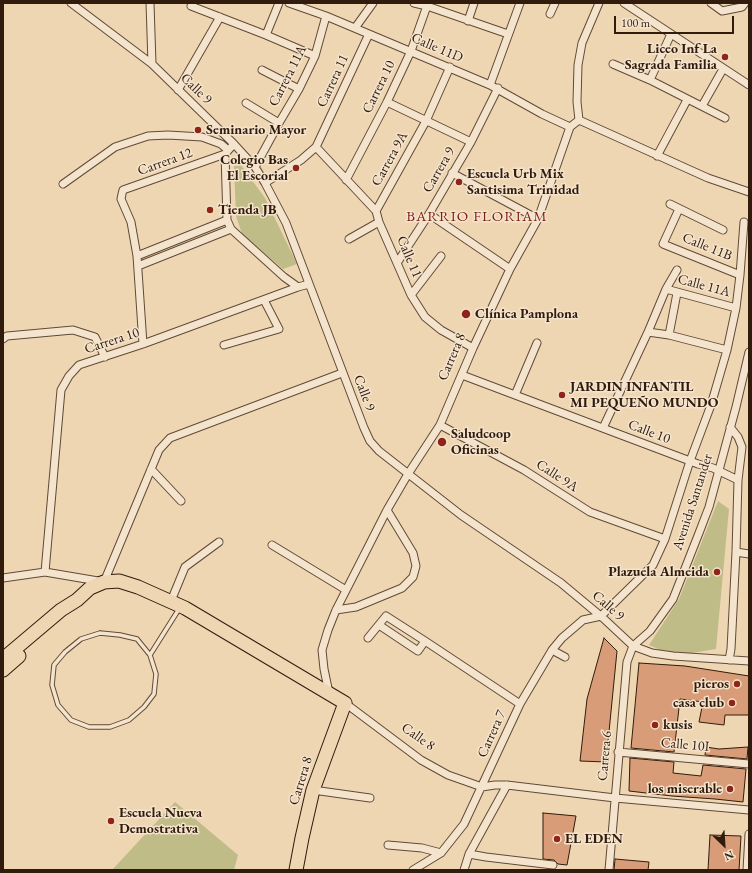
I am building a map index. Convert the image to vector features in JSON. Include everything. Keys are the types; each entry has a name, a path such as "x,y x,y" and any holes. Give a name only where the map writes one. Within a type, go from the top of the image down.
{"highway":[{"name":"Calle 8","path":"104,582 119,581 138,587 176,604 345,704"},
{"path":"3,670 68,616 78,600 90,588 104,582"},
{"path":"3,659 61,610 78,600"},
{"name":"Carrera 8","path":"296,870 313,790 345,704"}],"street":[{"path":"150,3 152,64"},
{"path":"266,35 279,3"},
{"name":"Calle 11D","path":"289,3 326,16 490,84 542,114 570,127"},
{"path":"355,28 373,3"},
{"path":"414,3 427,5 468,21 508,34"},
{"path":"468,21 474,3"},
{"path":"490,84 520,3"},
{"path":"550,14 555,3"},
{"path":"579,120 577,102 578,65 582,43 599,3"},
{"path":"624,3 749,85"},
{"path":"711,3 722,11 742,7 745,3"},
{"name":"Calle 9","path":"74,4 152,64 234,144 255,168 265,183 286,223 364,428 370,441 379,451 461,515 561,583 604,619 633,646 652,653 749,661"},
{"name":"Carrera 10","path":"346,180 387,102 411,51 427,5"},
{"path":"191,6 315,56"},
{"name":"Carrera 11A","path":"255,168 279,122 299,89 315,56 326,16"},
{"path":"178,90 220,17"},
{"name":"Carrera 11","path":"265,183 301,160 316,147 369,34"},
{"path":"650,80 671,34"},
{"path":"613,64 650,80 725,118"},
{"name":"Carrera 9A","path":"376,211 426,121 450,67"},
{"path":"702,106 723,69"},
{"path":"262,70 299,89"},
{"name":"Carrera 9","path":"397,263 429,214 471,142 498,88"},
{"path":"657,156 687,100"},
{"path":"387,102 471,142"},
{"path":"246,103 279,122"},
{"path":"570,127 579,120"},
{"path":"579,120 708,178 749,192"},
{"name":"Carrera 8","path":"329,694 322,650 336,610 387,510 408,474 440,425 473,348 510,269 538,218 570,127"},
{"path":"63,184 116,147 148,136 168,135 202,137 221,144 226,152 227,220 231,229 284,278 298,287"},
{"name":"Carrera 12","path":"137,256 131,222 121,199 123,190 226,152 234,144"},
{"name":"Calle 11","path":"316,147 376,211 379,222 411,295 425,317 441,330 473,348"},
{"path":"452,174 538,218"},
{"path":"670,204 723,230"},
{"name":"Calle 11B","path":"680,209 663,244 740,275"},
{"path":"429,214 510,269"},
{"path":"144,344 137,256 227,220"},
{"path":"349,239 379,222"},
{"path":"604,619 653,565 665,539 690,461 711,405 727,350 736,308 744,222"},
{"path":"138,266 231,229"},
{"path":"411,295 442,256"},
{"path":"603,428 648,332 666,289 677,270"},
{"name":"Carrera 10","path":"46,572 61,390 68,376 80,365 144,344 309,284"},
{"name":"Calle 11A","path":"666,289 736,308"},
{"path":"669,335 677,293"},
{"path":"224,345 279,329 264,300"},
{"path":"3,339 6,336 73,330 94,337 106,357"},
{"path":"648,332 669,335 727,350"},
{"path":"515,395 537,343"},
{"name":"Avenida Santander","path":"633,646 650,631 673,599 708,507 715,469 736,407 749,352"},
{"path":"3,578 46,572 104,582 159,450 170,438 342,373"},
{"name":"Calle 10","path":"462,375 698,464 715,469 738,480"},
{"name":"Calle 9A","path":"440,425 524,470 590,512 665,539"},
{"path":"729,660 731,649 736,552 738,480 746,448 730,427"},
{"path":"151,469 181,501"},
{"path":"336,610 356,607 402,588 413,577 416,566 413,553 387,510"},
{"path":"176,604 185,567 219,542"},
{"path":"272,545 346,590"},
{"path":"736,552 749,554"},
{"path":"368,638 386,616 520,704"},
{"name":"Carrera 7","path":"413,870 441,853 491,786 520,704 558,653 562,638 583,620 604,619"},
{"path":"379,625 418,651 425,641"},
{"name":"Carrera 6","path":"609,870 618,752 627,662 633,646"},
{"name":"Calle 8","path":"345,704 421,760 448,775 491,786 507,785 615,798 749,810"},
{"name":"Calle 10I","path":"618,752 749,764"},
{"path":"464,870 469,854 507,785"},
{"path":"313,790 370,798"},
{"path":"747,870 749,834"},
{"path":"388,845 422,848 441,853"},
{"path":"469,854 553,865"}],"lane":[{"path":"150,655 137,639 120,635 100,633 80,639 65,652 54,665 52,685 58,705 71,720 89,727 110,727 129,720 154,694 156,674 150,655 176,604"}],"shaded area":[{"path":"241,165 265,198 297,264 283,269 242,234 236,216 234,166"},
{"path":"718,501 729,509 716,649 674,656 649,645 679,599"},
{"path":"175,802 238,855 234,870 112,870"}],"building":[{"path":"604,638 617,651 606,762 580,761 587,699"},
{"path":"639,663 685,666 749,676 749,715 725,715 724,725 699,722 703,702 680,699 674,752 631,748"},
{"path":"706,747 719,749 748,747 747,759 705,755"},
{"path":"630,758 674,762 673,773 701,776 703,765 746,769 743,802 629,791"},
{"name":"EL EDEN","path":"543,813 576,816 567,865 558,864 554,860 543,859"},
{"path":"710,835 741,836 739,870 708,870"},
{"path":"615,859 649,862 648,870 614,870"}],"place":[{"name":"Liceo Inf La Sagrada Familia","path":"725,57"},
{"name":"Seminario Mayor","path":"198,130"},
{"name":"Colegio Bas El Escorial","path":"296,168"},
{"name":"Escuela Urb Mix Santisima Trinidad","path":"459,182"},
{"name":"Tienda JB","path":"210,210"},
{"name":"Clínica Pamplona","path":"466,314"},
{"name":"JARDIN INFANTIL MI PEQUEÑO MUNDO","path":"562,395"},
{"name":"Saludcoop Oficinas","path":"442,442"},
{"name":"Plazuela Almeida","path":"717,572"},
{"name":"pieros","path":"737,684"},
{"name":"casa club","path":"732,703"},
{"name":"kusis","path":"655,725"},
{"name":"los miserable","path":"730,789"},
{"name":"Escuela Nueva Demostrativa","path":"111,821"},
{"name":"EL EDEN","path":"557,839"}],"district":[{"name":"BARRIO FLORIAM","path":"477,217"}]}
